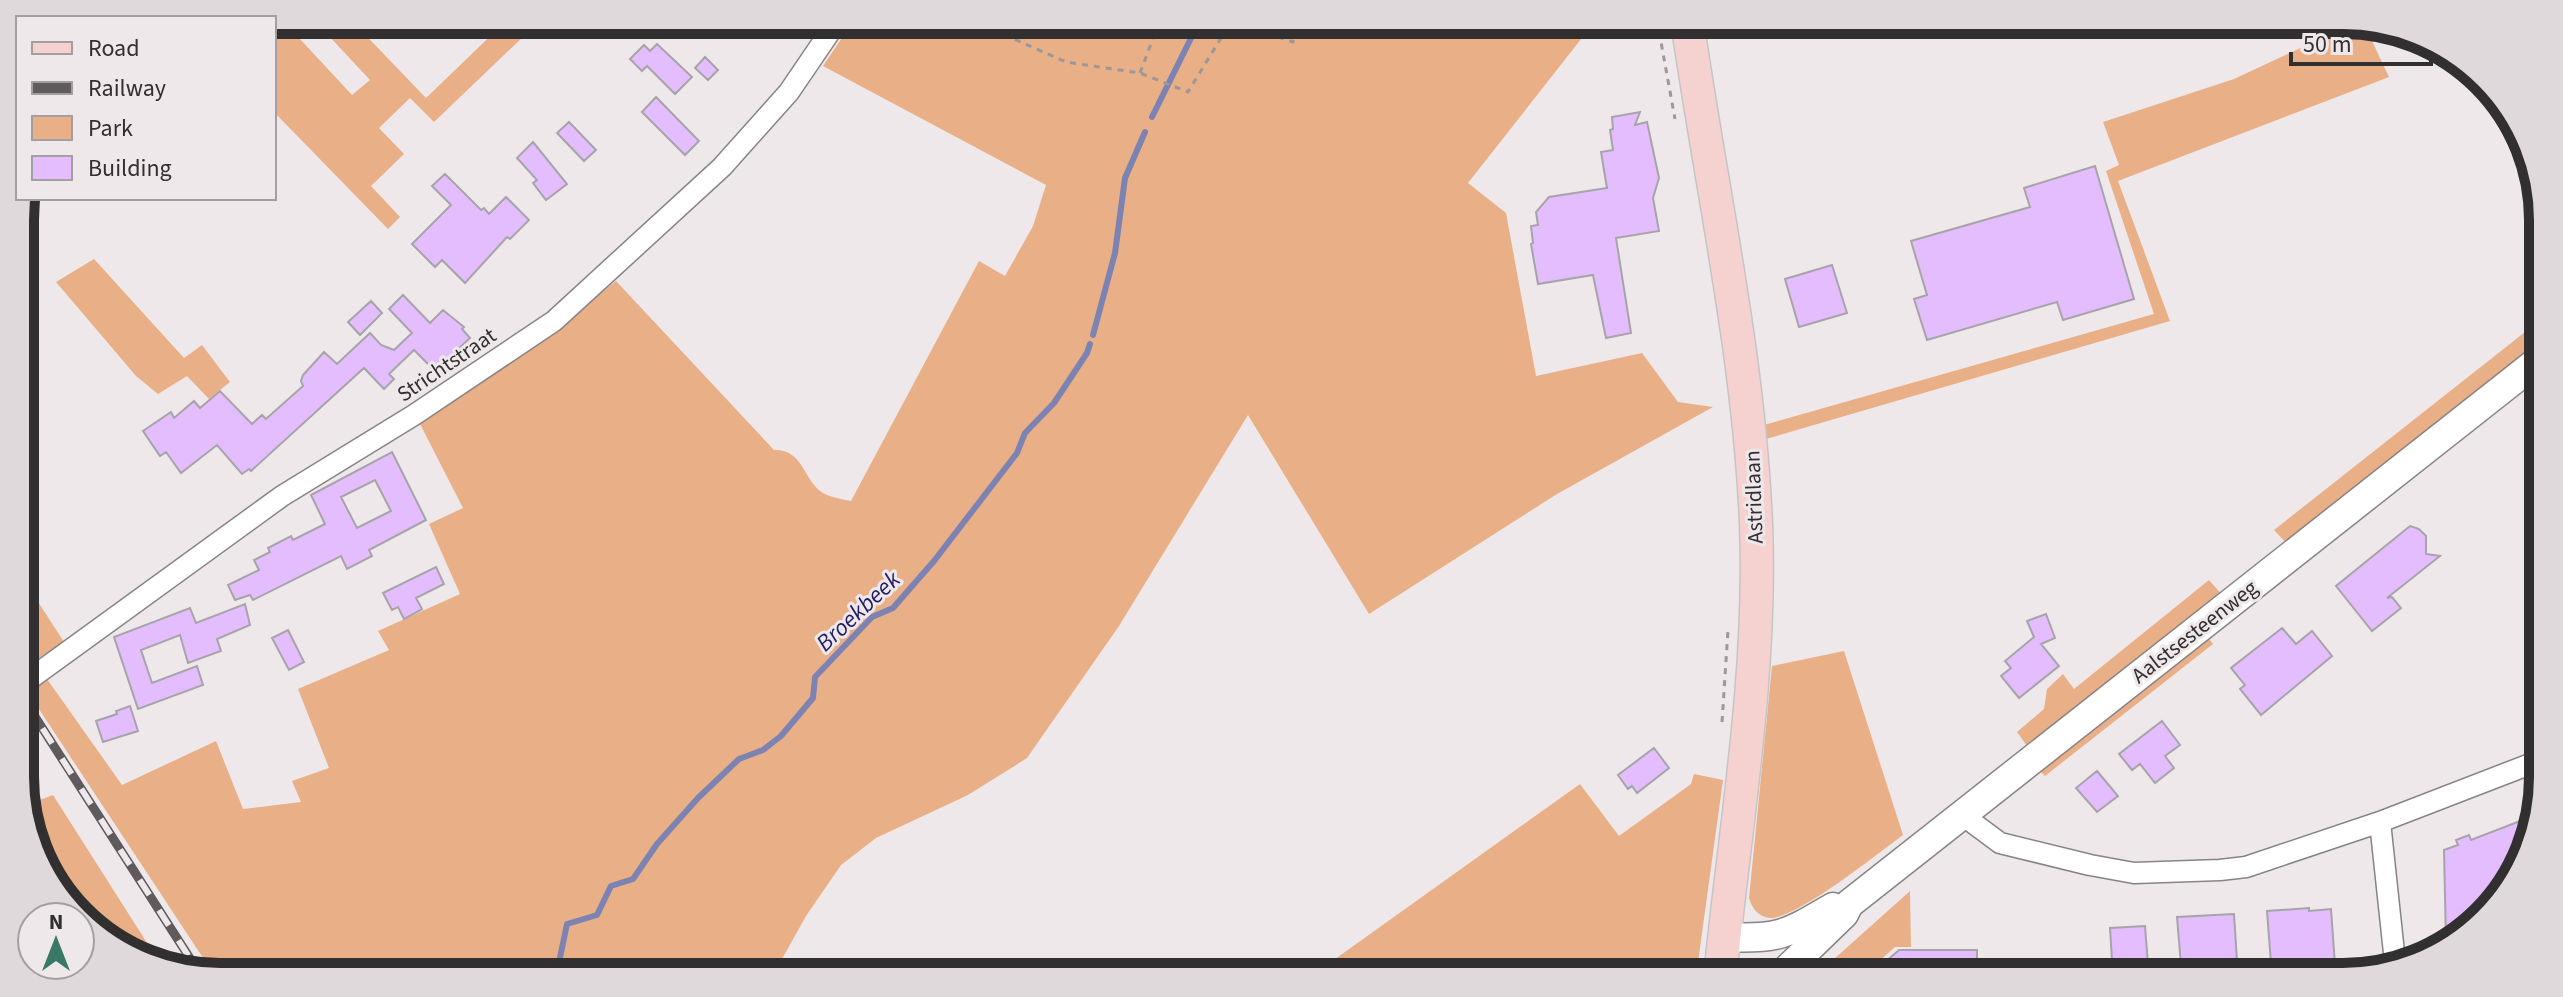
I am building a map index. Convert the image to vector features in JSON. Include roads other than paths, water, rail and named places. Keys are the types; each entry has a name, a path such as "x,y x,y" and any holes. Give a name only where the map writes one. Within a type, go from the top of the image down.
{"main road":[{"name":"Astridlaan","path":"1689,34 1743,369 1756,528 1755,630 1746,757 1721,963"},
{"name":"Aalstsesteenweg","path":"1793,963 1844,914 1849,904 2529,368"},
{"name":"Aalstsesteenweg","path":"1724,937 1769,938 1800,927 1835,906 1849,904"}],"street":[{"name":"Strichtstraat","path":"34,676 282,496 414,415 554,321 722,167 789,92 828,34"},
{"path":"1961,814 2000,843 2090,865 2134,873 2246,867 2380,822 2529,765"},
{"path":"2380,822 2394,956"}],"waterway":[{"name":"Broekbeek","path":"1152,117 1193,34"},
{"name":"Broekbeek","path":"1093,335 1115,253 1125,178 1145,132"},
{"name":"Broekbeek","path":"559,963 567,924 597,915 611,886 633,879 657,844 698,798 739,759 763,750 781,736 813,698 815,677 872,617 893,608 934,561 1017,453 1025,433 1054,403 1090,344"}],"railway":[{"path":"34,715 191,960"}]}
